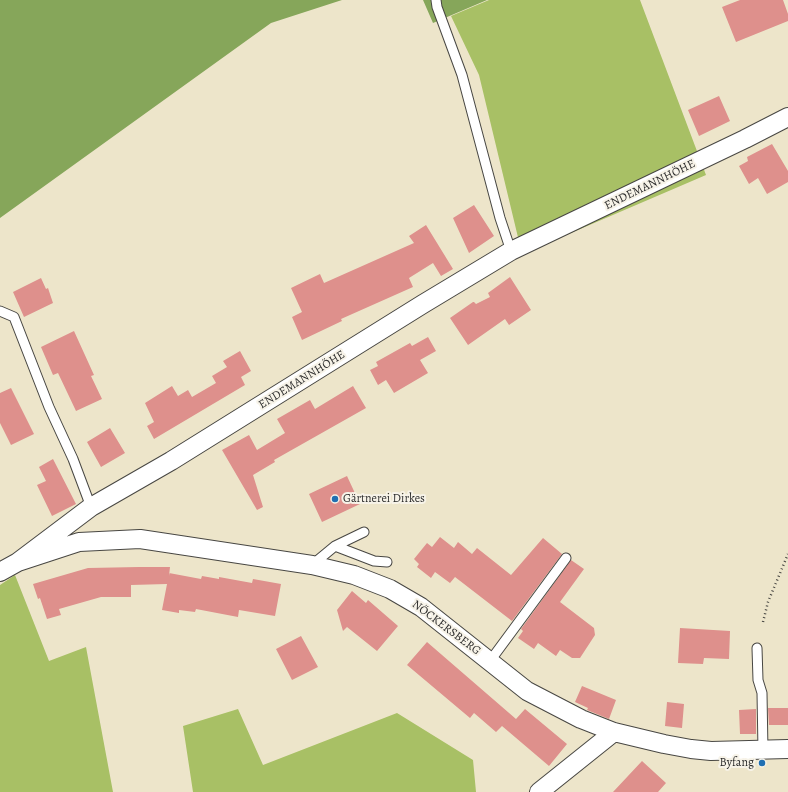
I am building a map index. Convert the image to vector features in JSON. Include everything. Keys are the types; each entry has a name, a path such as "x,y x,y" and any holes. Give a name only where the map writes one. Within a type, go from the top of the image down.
{"street":[{"name":"ENDEMANNHÖHE","path":"18,562 91,507 171,461 423,304 511,252 788,117"},
{"name":"NÖCKERSBERG","path":"0,572 18,562 79,542 140,539 312,565 354,574 390,589 421,607 527,691 581,719 614,732 691,749 711,751 763,751 788,749"},
{"path":"539,792 614,732"}],"lane":[{"path":"436,0 437,7 462,75 500,218 511,252"},
{"path":"0,311 14,317 49,406 73,459 91,507"},
{"path":"312,565 335,546 364,532"},
{"path":"335,546 374,561 387,562"},
{"path":"490,661 566,558"},
{"path":"757,648 758,680 762,693 763,751"}],"path":[{"path":"763,622 768,602 788,554"}],"green space":[{"path":"0,0 342,0 271,23 0,218"},
{"path":"423,0 487,0 433,23"},
{"path":"489,0 640,0 706,175 522,254 479,75 451,16"},
{"path":"15,575 49,661 86,647 113,792 0,792 0,585"},
{"path":"238,709 263,765 397,713 473,760 476,792 193,792 183,726"}],"building":[{"path":"740,0 783,0 788,14 788,21 736,42 722,7"},
{"path":"719,96 730,121 699,136 688,110"},
{"path":"772,144 788,171 788,182 767,194 758,178 749,184 739,166 748,161 747,157"},
{"path":"474,205 494,236 469,253 453,218"},
{"path":"426,225 453,269 441,276 433,263 409,278 413,287 341,319 342,321 302,340 292,317 302,312 291,288 320,274 324,283 414,243 409,236"},
{"path":"510,277 531,310 509,325 505,319 468,345 450,318 473,302 476,304 490,297 488,293"},
{"path":"41,278 46,289 48,288 53,303 24,317 13,292"},
{"path":"74,331 94,375 91,376 102,399 76,411 58,373 53,375 41,347"},
{"path":"428,337 436,351 420,360 428,373 394,393 386,380 378,385 370,370 378,366 376,362 410,343 412,346"},
{"path":"240,351 251,371 241,377 245,385 154,439 147,426 154,422 145,403 172,386 178,396 188,390 192,397 216,383 212,376 227,367 223,361"},
{"path":"353,386 366,408 274,460 275,462 253,475 263,507 257,510 222,450 249,435 257,450 285,433 277,419 310,400 315,409"},
{"path":"11,388 34,434 11,445 0,423 0,393"},
{"path":"110,428 125,453 101,467 87,442"},
{"path":"53,459 76,504 52,516 37,485 46,481 39,467"},
{"name":"Gärtnerei Dirkes","path":"347,476 360,504 322,522 309,494"},
{"path":"440,537 454,548 458,542 472,554 477,548 511,575 543,538 562,554 512,621 455,577 450,583 435,572 431,578 417,567 419,564 414,559 427,543 432,547"},
{"path":"571,560 584,569 560,602 594,628 595,635 580,658 572,658 560,650 556,656 538,643 534,649 518,638 523,631 521,629"},
{"path":"170,567 169,573 201,579 202,576 219,579 219,577 252,583 253,579 281,584 275,616 239,610 238,617 196,609 195,612 179,610 179,613 162,610 167,584 131,585 131,597 101,597 59,609 61,615 47,619 40,598 38,599 33,584 88,568"},
{"path":"352,591 366,603 368,600 398,626 377,651 347,627 343,631 337,610"},
{"path":"680,628 730,631 729,659 704,658 703,664 678,663"},
{"path":"301,636 318,667 292,680 276,649"},
{"path":"427,642 516,719 525,709 567,744 549,766 502,726 496,732 474,713 470,718 407,665"},
{"path":"582,686 616,700 609,719 587,710 588,708 575,702"},
{"path":"667,702 684,704 682,728 665,726"},
{"path":"768,708 788,708 788,725 769,725"},
{"path":"756,709 756,734 740,734 739,710"},
{"path":"642,761 666,783 658,792 613,792"}],"place":[{"name":"Gärtnerei Dirkes","path":"335,499"},
{"name":"Byfang","path":"762,763"}]}
